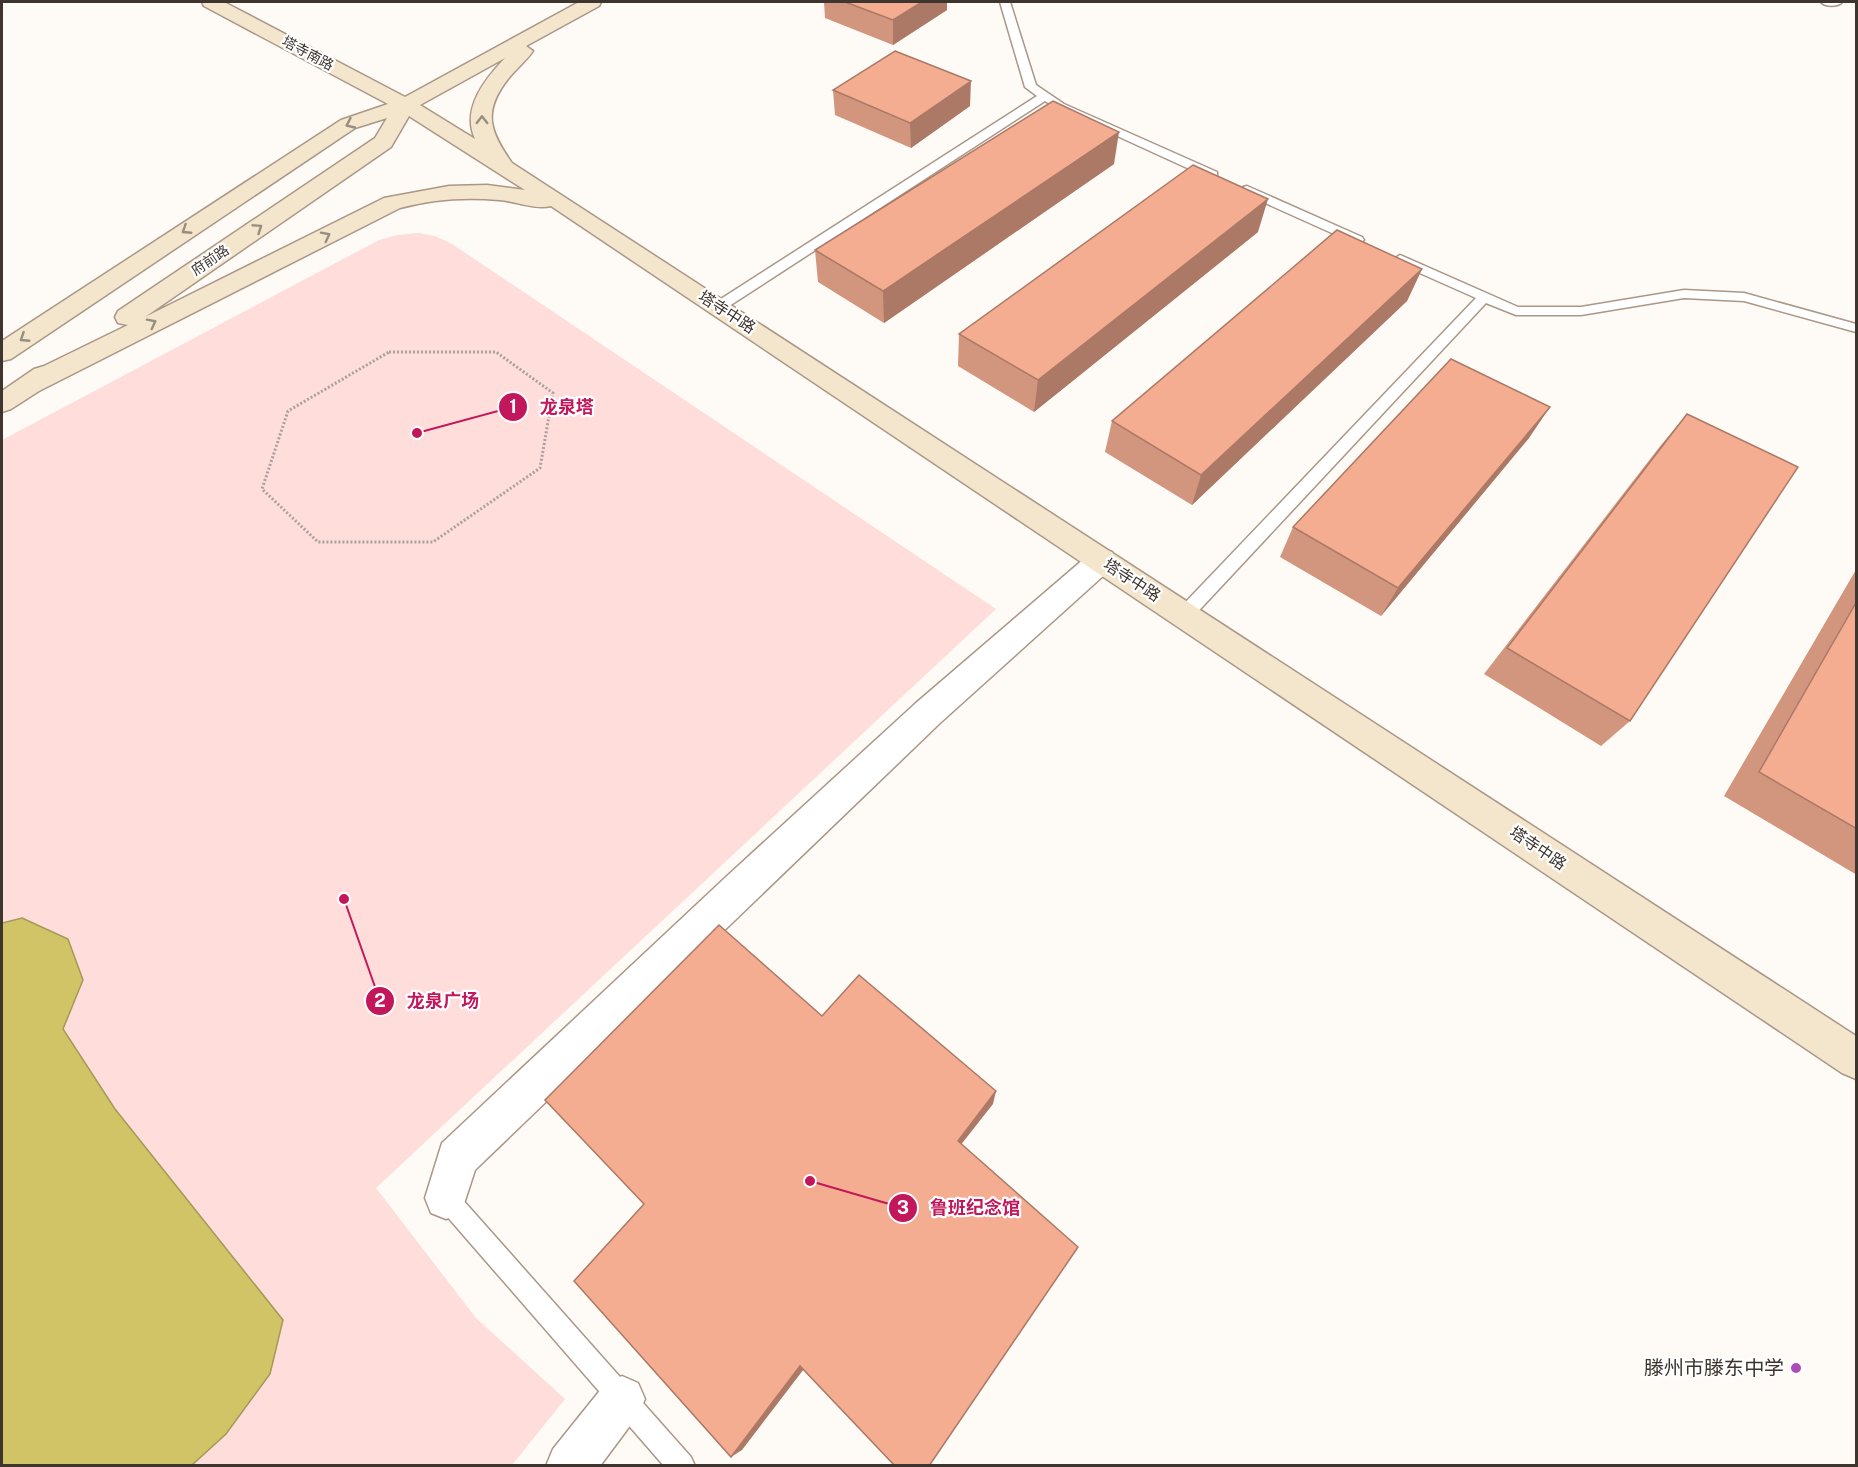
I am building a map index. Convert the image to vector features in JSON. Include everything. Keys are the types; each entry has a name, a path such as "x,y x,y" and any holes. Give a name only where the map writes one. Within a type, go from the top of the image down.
{"main road":[{"name":"塔寺南路","path":"211,2 405,105"},
{"path":"2,353 348,124 405,105 591,2"},
{"path":"507,170 489,152 482,133 482,108 490,87 517,57 567,15"},
{"name":"塔寺中路","path":"405,105 566,206 1857,1059"},
{"name":"府前路","path":"2,403 383,142 405,105"},
{"path":"24,387 392,203 422,194 460,190 507,194 566,206"}],"street":[{"path":"446,1198 457,1158 885,752 1102,560"},
{"path":"570,1466 621,1399"}],"lane":[{"path":"1005,2 1031,87 1060,106 1516,311 1581,311 1684,294 1744,297 1857,328"},
{"path":"718,307 1045,96"},
{"path":"1185,614 1484,297"},
{"path":"446,1198 682,1466"}],"path":[{"path":"389,352 496,352 553,393 540,468 433,542 318,542 262,489 288,411 389,352"}],"shaded area":[{"path":"419,233 435,236 452,244 996,609 376,1188 476,1318 565,1399 512,1465 2,1466 2,440 379,240"},
{"path":"22,918 68,939 83,980 63,1029 115,1109 283,1320 270,1374 226,1434 192,1465 2,1465 2,923"}],"building":[{"path":"845,2 922,2 893,20"},
{"path":"895,51 971,81 910,123 833,90"},
{"path":"1053,101 1119,132 883,291 815,250"},
{"path":"1193,165 1268,199 1038,380 959,334"},
{"path":"1337,230 1422,269 1201,475 1112,421"},
{"path":"1451,359 1550,407 1398,588 1293,527"},
{"path":"1687,414 1798,467 1630,721 1507,648"},
{"path":"1857,601 1857,829 1759,772"},
{"path":"719,925 822,1016 859,975 996,1091 958,1141 1078,1247 929,1466 895,1466 800,1366 731,1457 574,1281 644,1204 545,1100"}],"place":[{"name":"龙泉塔","path":"417,433"},
{"name":"龙泉广场","path":"344,899"},
{"name":"鲁班纪念馆","path":"810,1181"},
{"name":"滕州市滕东中学","path":"1796,1368"}]}
